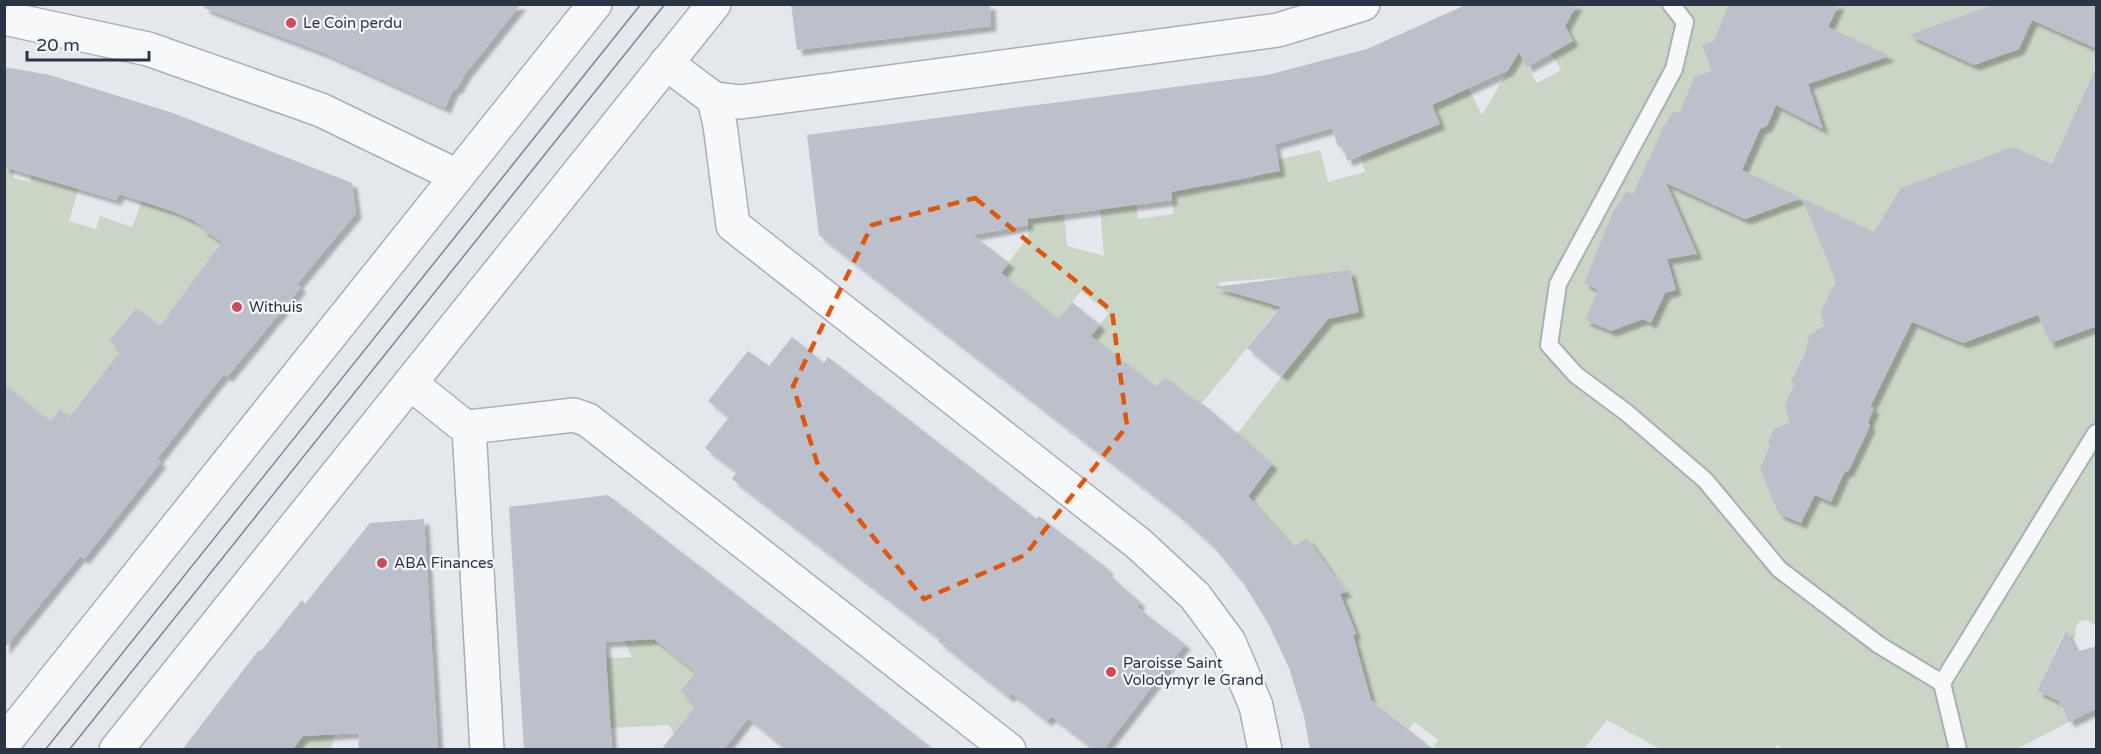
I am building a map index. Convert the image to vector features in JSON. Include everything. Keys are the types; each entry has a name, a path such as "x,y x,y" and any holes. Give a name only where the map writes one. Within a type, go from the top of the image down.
{"street":[{"path":"4,743 595,4"},
{"path":"116,750 714,4"},
{"path":"666,63 714,99 740,102 1278,30 1363,4"},
{"path":"4,18 159,52 321,110 457,176"},
{"path":"714,99 720,125 733,225 1139,544 1195,596 1229,642 1256,706 1265,750"},
{"path":"410,383 460,423 470,427 574,415 588,420 1009,750"},
{"path":"470,427 487,750"}],"lane":[{"path":"1671,4 1685,22 1674,69 1558,284 1549,345 1576,375 1628,413 1705,480 1779,569 1879,645 1942,683"},
{"path":"1958,750 1942,683 2097,433"}],"highlighted area":[{"path":"975,198 1112,311 1127,426 1025,555 924,599 820,472 793,386 872,225"}],"green space":[{"path":"1577,5 2096,5 2096,626 2087,620 2080,621 2075,629 2076,636 2071,640 2065,630 2037,691 2046,695 2054,692 2069,722 2015,750 1784,750 1777,745 1775,750 1660,749 1607,720 1584,749 1436,749 1433,747 1438,740 1414,722 1409,729 1368,697 1345,638 1356,633 1350,618 1328,599 1348,591 1336,575 1319,587 1306,569 1321,558 1308,539 1293,548 1248,496 1272,464 1237,434 1282,376 1293,277 1219,282 1220,289 1281,306 1190,418 1176,406 1186,393 1165,377 1156,387 1081,348 1109,313 1081,291 1057,320 1001,273 1029,235 1024,196 1064,214 1067,246 1104,256 1100,209 1136,202 1138,219 1174,214 1168,167 1206,176 1208,186 1251,179 1278,160 1320,150 1328,182 1365,172 1356,138 1400,140 1439,124 1431,103 1468,87 1482,115 1519,52 1537,83 1561,70 1551,53 1573,41 1565,26"},
{"path":"5,167 14,170 13,178 30,182 32,174 80,184 69,221 96,229 100,216 132,227 142,201 206,225 222,242 212,255 223,264 160,326 136,308 109,341 130,358 86,432 60,410 50,421 12,390 5,399"},
{"path":"613,618 668,641 664,647 678,658 702,664 680,691 696,705 674,734 669,725 610,728 608,692 598,659 632,657"},
{"path":"321,713 337,726 331,749 292,750"}],"building":[{"path":"205,4 521,4 465,74 456,90 454,88 445,108 324,53 204,8"},
{"path":"791,4 990,4 991,26 797,50"},
{"path":"1468,4 1577,4 1565,26 1573,41 1527,67 1519,52 1508,70 1432,105 1440,124 1347,161 1343,146 1338,147 1332,128 1275,144 1280,171 1171,192 1172,200 1027,219 1028,225 973,235 1009,263 1001,273 1058,319 1072,302 1100,325 1091,336 1156,387 1165,377 1201,405 1202,403 1272,464 1248,496 1293,548 1307,538 1346,592 1340,594 1356,634 1353,635 1371,700 1434,750 1310,750 1304,716 1289,668 1268,623 1244,584 1213,546 1174,511 819,235 807,135 1267,75 1367,49"},
{"path":"1729,4 1839,4 1828,27 1890,56 1808,84 1823,129 1776,105 1767,126 1760,129 1742,170 1802,198 1745,219 1666,183 1697,254 1667,259 1676,290 1665,293 1651,323 1643,319 1611,331 1585,320 1598,290 1584,283 1613,212 1627,191 1633,194 1664,126 1674,111 1680,113 1694,77 1712,71 1702,45 1714,41"},
{"path":"1995,4 2097,4 2097,49 2032,20 2019,49 1974,65 1909,35"},
{"path":"2097,66 2097,326 2050,343 2038,315 1963,343 1912,322 1870,407 1874,408 1868,422 1870,426 1849,470 1844,473 1831,502 1815,495 1801,523 1779,514 1760,469 1770,446 1768,441 1774,429 1790,423 1785,405 1795,384 1791,382 1805,353 1809,336 1824,326 1821,311 1836,281 1802,198 1874,232 1901,188 2013,147 2052,164"},
{"path":"4,67 50,75 173,113 352,183 356,213 297,284 301,287 227,377 224,374 195,410 157,459 161,462 84,559 80,556 4,649 4,384 50,421 60,409 69,418 121,351 109,341 136,308 160,326 222,242 201,229 203,227 193,220 173,211 119,194 116,200 4,167"},
{"path":"1350,270 1359,312 1328,319 1282,376 1247,348 1281,307 1214,287"},
{"path":"792,337 824,363 828,357 1037,519 1039,516 1108,569 1106,572 1140,602 1137,607 1185,644 1103,750 1095,750 1051,716 1047,721 1011,693 1009,697 938,641 940,639 732,479 737,472 705,448 729,417 708,401 748,351 769,366"},
{"path":"608,495 934,750 787,750 748,718 723,750 661,750 696,705 680,691 696,672 654,639 605,642 612,750 524,750 509,507"},
{"path":"424,519 438,750 359,750 358,733 303,736 292,750 182,750 258,651 262,650 302,600 305,604 370,523"},
{"path":"2066,630 2076,652 2097,646 2097,708 2069,722 2059,701 2037,691"}],"tram line":[{"path":"45,750 641,4"},
{"path":"69,750 665,4"}],"place":[{"name":"Le Coin perdu","path":"291,23"},
{"name":"Withuis","path":"237,307"},
{"name":"ABA Finances","path":"382,563"},
{"name":"Paroisse Saint Volodymyr le Grand","path":"1111,672"}]}
